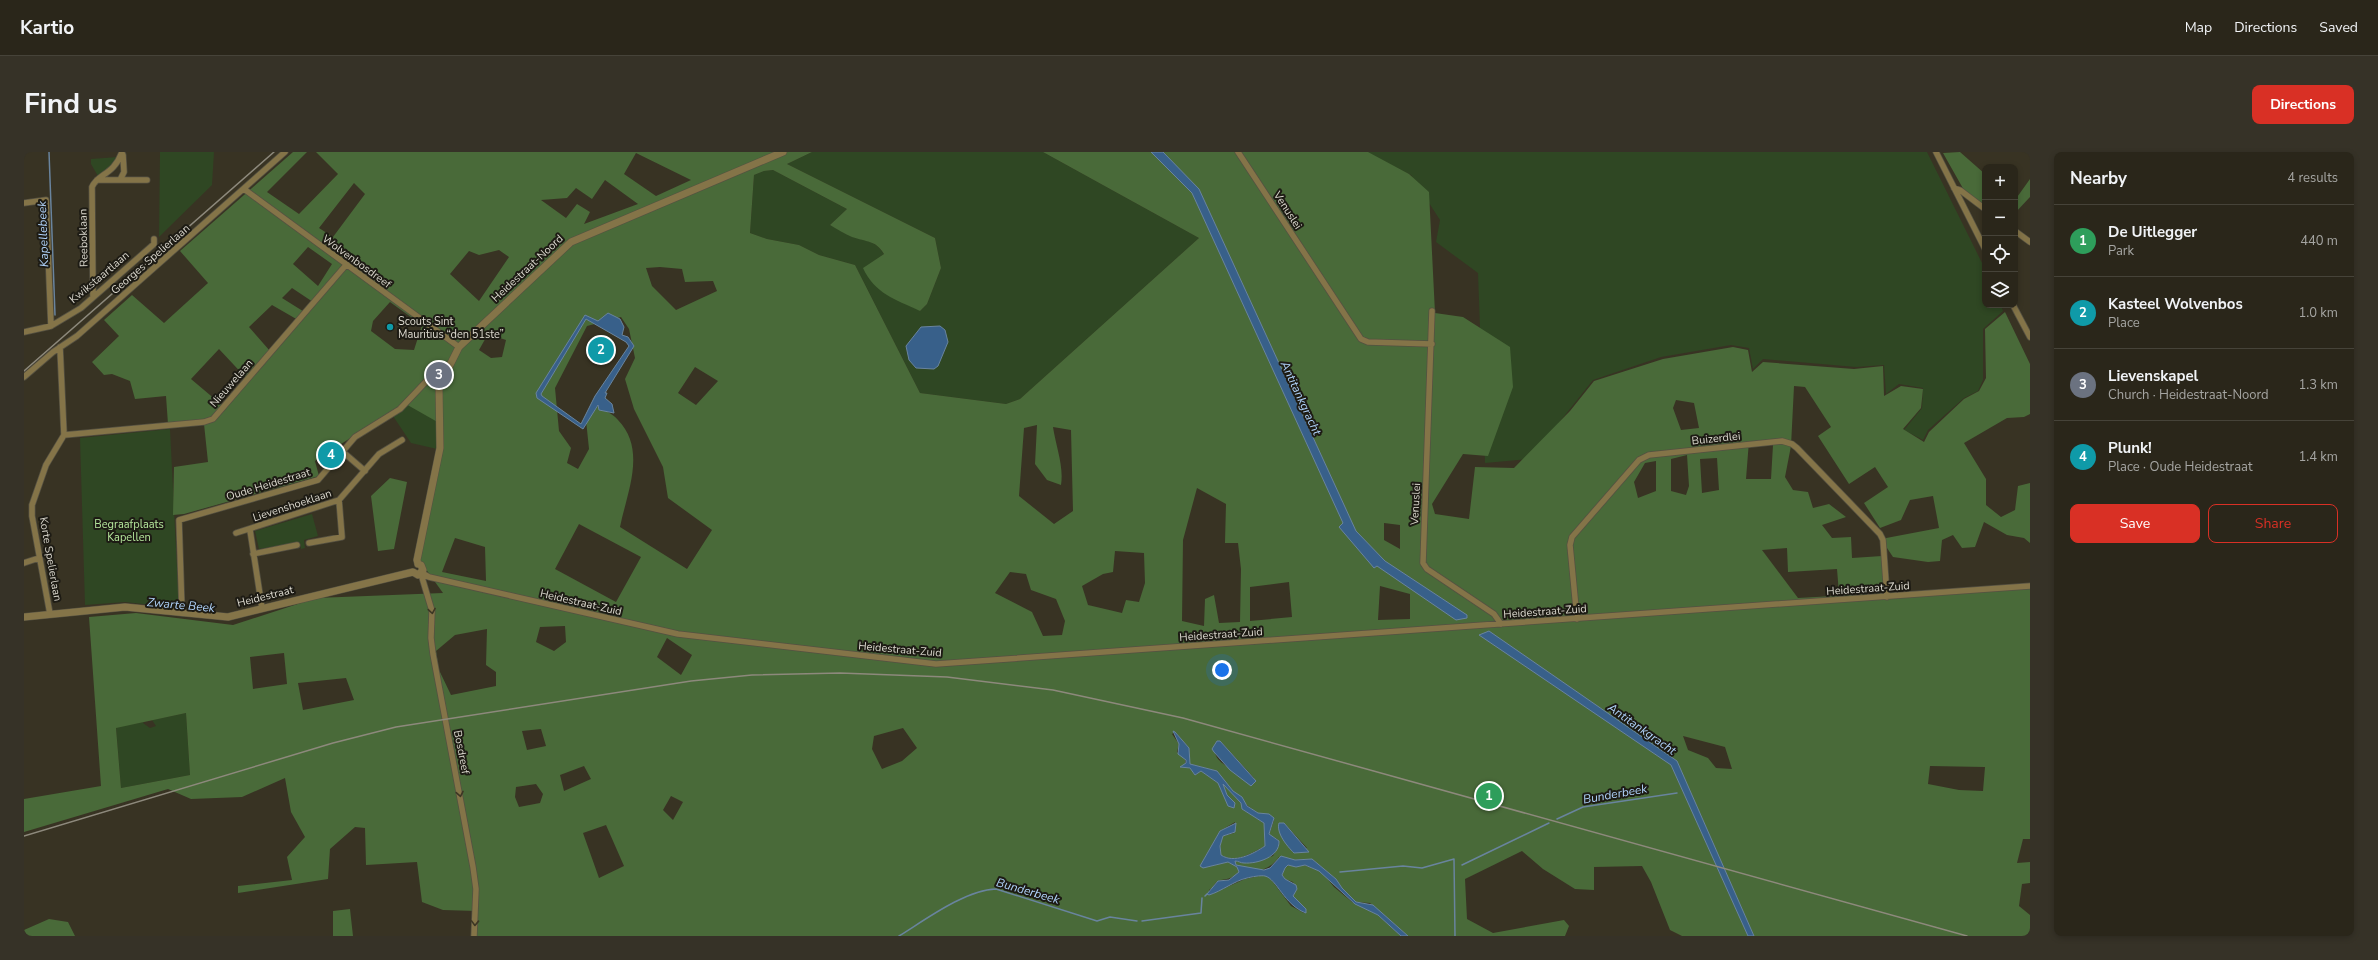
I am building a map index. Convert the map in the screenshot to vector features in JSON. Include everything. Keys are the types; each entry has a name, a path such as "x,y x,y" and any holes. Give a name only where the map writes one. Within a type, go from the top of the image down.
{"street":[{"path":"97,180 112,170 118,163 122,152"},
{"path":"120,180 124,172 122,152"},
{"name":"Georges Spelierlaan","path":"24,377 60,347 77,336 285,152"},
{"name":"Heidestraat-Noord","path":"418,564 417,560 440,448 438,388 459,347 571,242 783,152"},
{"name":"Venuslei","path":"1238,152 1361,339 1368,342 1432,344"},
{"path":"1936,152 1982,243"},
{"path":"97,180 147,180"},
{"name":"Reeboklaan","path":"93,297 92,187 97,180"},
{"path":"1954,188 1960,190 1982,207"},
{"name":"Wolvenbosdreef","path":"244,189 459,347"},
{"path":"24,203 46,200 51,326"},
{"path":"2018,233 2030,242"},
{"name":"Kwikstaartlaan","path":"24,332 51,326 81,308 154,244 154,239"},
{"name":"Nieuwelaan","path":"64,434 189,423 213,418 346,265"},
{"path":"2015,308 2030,338"},
{"name":"Venuslei","path":"1432,311 1423,563 1427,569 1494,614 1501,624"},
{"path":"60,347 64,434"},
{"name":"Oude Heidestraat","path":"182,613 179,520 318,480 355,437 400,409 438,369"},
{"name":"Korte Spelierlaan","path":"50,614 32,516 32,504 46,465 64,434"},
{"name":"Lievenshoeklaan","path":"236,533 250,530 340,500 379,454 402,440"},
{"name":"Buizerdlei","path":"1576,619 1570,545 1572,537 1639,460 1649,455 1782,441 1792,444 1797,448 1880,534 1883,540 1887,597"},
{"path":"343,452 365,471"},
{"path":"309,543 342,538 340,500"},
{"path":"250,530 262,608"},
{"path":"253,554 297,545"},
{"path":"24,563 39,558"},
{"path":"413,572 414,567 418,564 423,567 422,574"},
{"name":"Heidestraat","path":"24,617 125,607 228,617 413,572 422,574"},
{"name":"Heidestraat-Zuid","path":"422,574 429,577 678,634 936,664 2030,586"},
{"name":"Bosdreef","path":"422,574 432,611 432,648 473,867 476,889 474,936"}],"green space":[{"path":"160,152 214,152 212,185 159,237"},
{"path":"293,152 307,152 267,192 299,214 338,174 316,152 812,152 787,164 935,238 941,268 927,304 920,311 887,295 873,284 863,268 884,254 881,249 870,242 852,237 830,225 847,209 773,170 764,171 754,175 750,233 767,239 799,245 819,255 855,265 920,393 1006,404 1020,399 1199,238 1043,152 1368,152 1409,174 1429,192 1435,313 1463,317 1510,347 1513,387 1488,456 1463,454 1432,504 1435,514 1469,519 1475,467 1514,468 1570,411 1594,381 1663,359 1733,347 1748,350 1752,372 1763,362 1854,369 1883,366 1884,396 1901,386 1923,389 1921,408 1903,429 1924,442 1929,432 1964,399 1979,391 1986,378 1985,329 2005,312 2030,364 2030,414 2024,417 2007,418 1964,443 1986,479 1986,505 2001,517 2015,510 2018,486 2030,483 2030,543 2024,538 2007,535 1984,522 1975,547 1962,548 1953,535 1942,540 1940,561 1928,562 1893,557 1881,539 1939,528 1933,496 1910,500 1901,520 1880,528 1864,503 1888,487 1875,467 1849,484 1818,436 1831,427 1805,387 1794,386 1791,446 1785,477 1793,490 1808,492 1813,508 1829,504 1846,517 1822,525 1832,538 1851,537 1852,558 1882,556 1884,591 1839,594 1837,569 1788,572 1787,548 1762,550 1798,598 2030,585 2030,839 2023,839 2017,863 2030,862 2030,883 2022,884 2019,906 2030,915 2030,936 1682,936 1670,930 1651,882 1642,866 1594,867 1594,890 1575,889 1543,869 1522,851 1465,879 1467,919 1493,933 1564,920 1569,926 1565,936 1408,936 1370,903 1356,902 1342,889 1336,879 1312,859 1295,860 1279,857 1270,866 1260,870 1249,870 1236,865 1234,862 1236,861 1245,863 1273,856 1279,843 1277,839 1269,835 1274,820 1268,816 1258,813 1246,804 1217,771 1190,764 1189,748 1175,732 1172,734 1179,744 1177,752 1185,759 1185,767 1192,769 1195,775 1201,771 1218,783 1228,804 1235,804 1227,795 1223,784 1241,803 1242,809 1264,823 1265,846 1238,858 1221,855 1220,846 1223,836 1234,833 1235,822 1220,831 1200,866 1207,867 1228,862 1237,867 1239,872 1231,878 1218,881 1209,890 1209,895 1245,879 1264,875 1270,878 1291,906 1304,913 1306,909 1293,896 1296,890 1293,882 1285,879 1282,875 1285,868 1289,865 1296,867 1304,865 1322,872 1334,887 1352,902 1378,915 1401,936 477,936 477,911 443,910 422,902 417,862 366,865 365,828 355,827 330,849 328,879 238,893 238,886 292,880 287,857 305,837 291,812 285,778 242,797 191,799 168,789 24,832 24,799 101,786 89,617 136,613 233,625 316,598 443,593 420,561 441,424 404,403 315,461 319,476 184,514 173,515 174,467 208,462 204,424 168,424 166,396 135,399 130,381 112,374 104,375 92,362 119,336 104,320 132,295 164,323 208,283 180,251","holes":["636,153 691,180 656,196 624,174","605,180 638,204 584,224 590,212 577,204 566,218 541,200 567,198 576,188 592,199","354,183 365,194 333,237 319,228","308,247 332,264 318,286 293,264","499,250 509,257 479,301 450,274 469,251 479,255","660,267 682,269 685,282 713,281 717,291 676,310 652,286 646,268","292,288 313,302 306,313 282,298","390,302 422,325 414,350 395,349 371,331 373,321","272,305 298,320 270,351 249,327","621,317 629,329 635,358 625,379 634,409 663,467 668,498 712,530 687,569 620,527 630,486 633,458 632,444 627,432 616,418 598,406 586,420 589,449 578,469 567,463 571,448 559,431 555,388 587,326","488,334 506,340 502,357 491,358 479,350","219,349 248,380 223,406 191,379","695,367 718,381 696,405 678,393","1676,400 1694,403 1699,428 1681,430 1673,408","1037,425 1035,464 1047,480 1061,485 1061,464 1053,427 1071,430 1073,511 1054,524 1019,496 1024,428","1749,441 1773,445 1771,479 1746,479","1687,455 1689,486 1686,495 1671,491 1671,459","1717,458 1719,490 1702,493 1700,459","1656,461 1656,491 1638,498 1634,482 1645,463","1197,488 1226,504 1225,543 1238,543 1241,569 1240,622 1219,623 1214,595 1205,599 1204,626 1182,621 1183,540","1384,523 1400,525 1400,549 1384,540","579,524 641,557 616,602 555,569","455,538 485,547 486,581 442,572","1115,551 1144,553 1145,583 1139,602 1126,600 1122,613 1088,605 1082,586 1103,574 1113,572","1010,572 1026,574 1031,590 1056,599 1065,621 1062,635 1043,636 1032,612 995,593","1289,582 1292,617 1250,621 1250,587","1380,586 1410,594 1410,619 1378,620","565,626 566,642 554,651 536,642 540,627","487,629 486,665 496,672 496,686 451,695 439,670 436,651 455,635","667,638 692,655 681,675 657,657","284,653 287,684 253,689 250,657","346,678 354,700 303,710 298,683","186,713 190,775 121,788 116,728","903,728 917,748 902,761 882,769 872,749 874,736","541,729 546,746 527,750 522,731","1683,736 1725,747 1732,769 1716,768 1708,758 1688,750","1217,741 1222,743 1254,778 1225,766 1219,761 1216,755 1215,748","584,766 591,779 564,791 560,775","1930,766 1985,767 1983,791 1959,790 1928,784","536,784 543,794 540,803 519,807 515,797 516,787","671,796 683,802 673,820 663,810","1284,823 1307,848 1294,853 1281,836","606,825 624,866 599,878 583,833"]},
{"path":"812,152 1043,152 1199,238 1020,399 1006,404 920,393 855,265 819,255 799,245 767,239 750,233 754,175 764,171 773,170 847,209 830,225 848,235 871,242 878,246 884,254 864,268 920,311 927,304 941,268 935,238 787,164","holes":["923,327 945,330 946,342 941,356 928,369 915,365 910,360 906,346"]},
{"path":"1363,152 1927,152 1982,263 1982,308 2002,308 2003,311 1983,329 1983,380 1978,391 1964,398 1928,430 1923,440 1904,430 1922,408 1923,388 1899,384 1886,394 1884,365 1856,367 1763,359 1753,369 1749,348 1731,345 1661,357 1593,380 1530,459 1485,463 1478,273 1436,242 1440,220 1411,175"},
{"path":"1960,152 1982,171 1982,205 1965,192 1943,153"},
{"path":"118,157 113,165 98,176 91,164 91,159"},
{"path":"2030,179 2030,197 2018,210 2018,196"},
{"path":"439,371 437,449 411,443 393,416 408,405"},
{"name":"Begraafplaats Kapellen","path":"170,429 179,608 125,602 85,605 80,438"},
{"path":"390,478 407,482 394,549 378,551 371,496"},
{"path":"312,514 318,536 304,540 305,548 301,549 300,542 259,549 255,531"},
{"path":"186,713 190,775 121,788 116,727 144,722 143,723 150,728 156,726 152,720"},
{"path":"350,909 353,936 333,936 333,911"},
{"path":"49,919 68,922 75,936 24,936 24,930"}],"water":[{"name":"Antitankgracht","path":"1151,152 1163,152 1199,189 1356,531 1385,561 1467,615 1467,618 1456,620 1377,566 1374,568 1339,527 1343,523 1192,193"},
{"path":"608,313 620,319 624,327 622,335 628,337 634,346 605,393 607,393 605,398 612,404 614,413 599,410 598,405 583,429 537,398 536,393 585,315 598,321","holes":["586,319 626,342 629,346 595,396 581,424 542,396 541,394"]},
{"path":"940,326 945,330 948,342 938,366 934,369 916,368 909,360 906,346 921,327"},
{"name":"Antitankgracht","path":"1489,631 1677,761 1754,936 1748,936 1671,765 1479,635"},
{"path":"1173,731 1189,748 1190,764 1217,771 1233,791 1242,797 1247,806 1258,813 1269,814 1274,818 1269,834 1279,841 1276,851 1261,861 1244,863 1235,861 1236,865 1264,870 1270,868 1281,856 1295,860 1312,859 1336,879 1342,888 1356,902 1373,905 1408,936 1401,936 1378,915 1355,904 1319,871 1305,865 1296,867 1288,865 1282,875 1285,879 1296,885 1297,889 1293,896 1306,909 1306,913 1292,904 1273,882 1265,876 1242,879 1214,893 1209,895 1207,894 1218,881 1229,880 1239,872 1237,867 1228,862 1203,868 1200,866 1220,831 1236,823 1235,832 1223,836 1220,846 1221,855 1232,859 1243,857 1265,846 1264,823 1242,809 1241,803 1223,784 1227,795 1235,803 1234,808 1228,806 1218,783 1201,771 1195,775 1190,768 1180,767 1186,763 1186,760 1178,754 1179,744"},
{"path":"1217,741 1220,741 1256,781 1251,786 1230,770 1214,752 1212,749"},
{"path":"1279,823 1284,823 1309,852 1294,853 1285,843 1279,831"}],"waterway":[{"name":"Kapellebeek","path":"49,152 55,315"},
{"name":"Bunderbeek","path":"1557,819 1583,807 1677,793"},
{"name":"Bunderbeek","path":"1462,865 1549,823"},
{"name":"Bunderbeek","path":"1340,872 1403,866 1422,868 1454,859 1455,936"},
{"name":"Bunderbeek","path":"899,936 933,914 959,900 984,891 996,889 1097,921 1110,917 1137,921"},
{"name":"Bunderbeek","path":"1142,921 1201,913 1202,898"}],"railway":[{"path":"24,371 274,152"},
{"path":"24,836 333,743 396,727 691,681 752,675 840,673 947,677 1053,690 1183,718 1967,936"}],"place":[{"name":"Scouts Sint Mauritius “den 51ste”","path":"390,327"},
{"name":"Kasteel Wolvenbos","path":"601,350"},
{"name":"Lievenskapel","path":"439,375"},
{"name":"Plunk!","path":"331,455"},
{"name":"De Uitlegger","path":"1489,796"}],"water label":[{"name":"Zwarte Beek","path":"181,605"}]}
